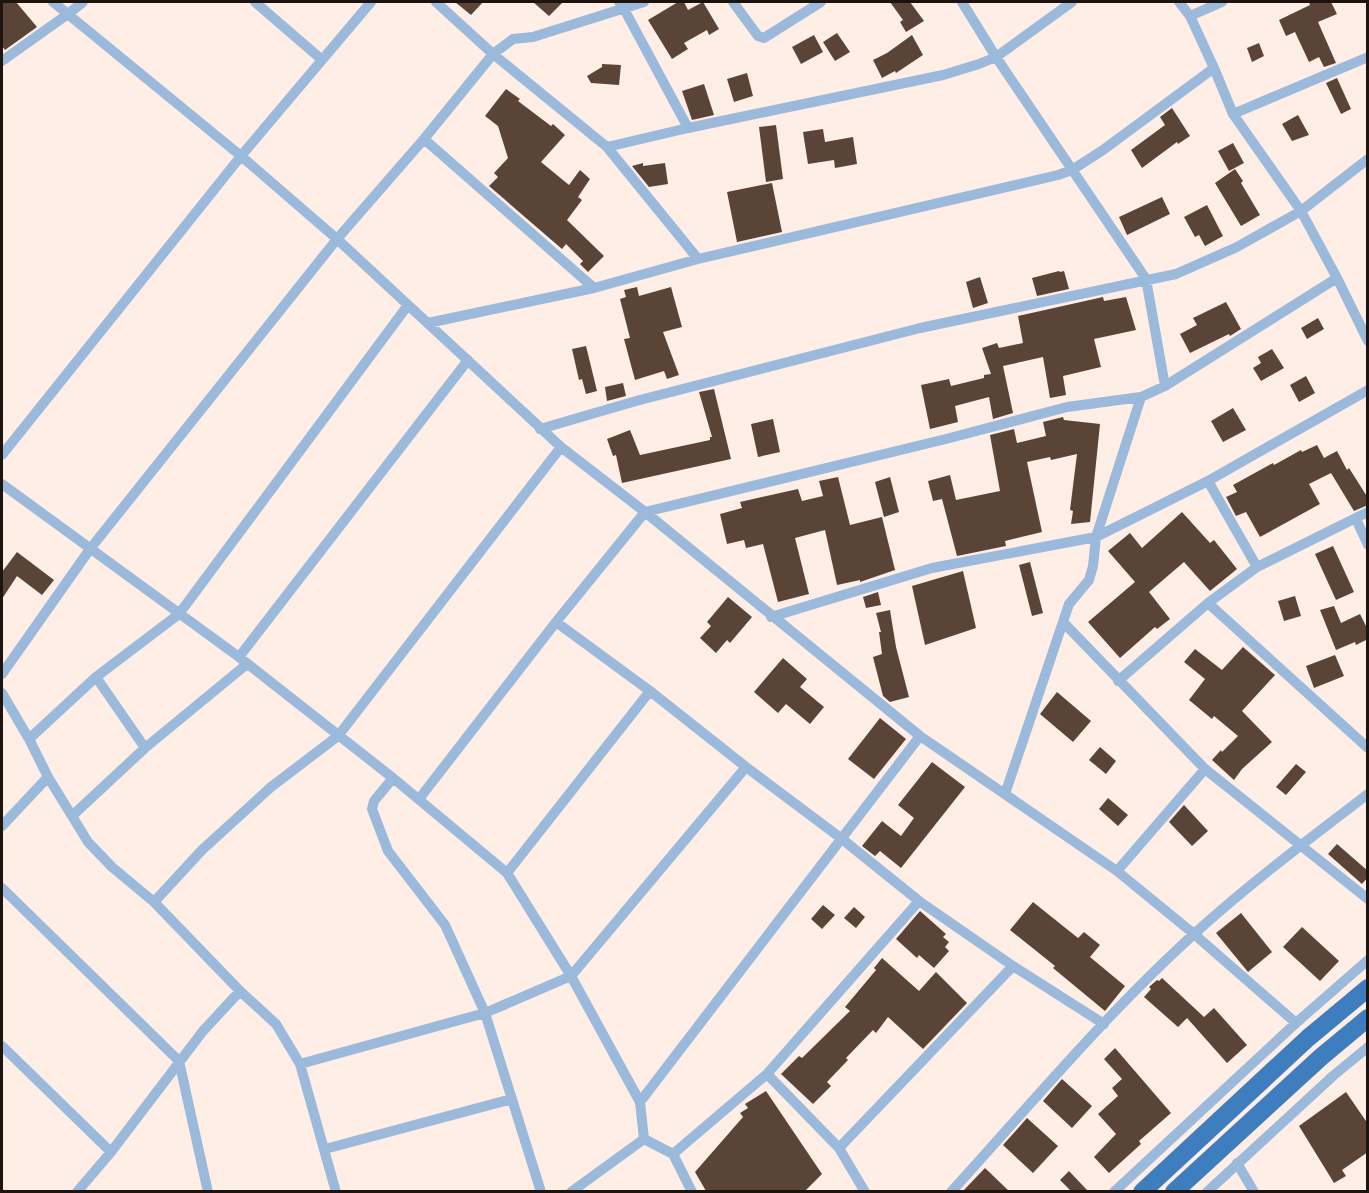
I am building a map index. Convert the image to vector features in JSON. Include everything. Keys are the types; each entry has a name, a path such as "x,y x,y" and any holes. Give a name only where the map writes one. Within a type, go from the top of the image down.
{"highway":[{"path":"1142,1191 1308,1038 1368,988"},
{"path":"1174,1191 1321,1057 1368,1018"}],"street":[{"path":"53,2 241,156 337,239 561,447 645,512 920,736 1117,871 1194,934 1296,1023"},
{"path":"2,61 83,2"},
{"path":"255,2 321,60"},
{"path":"2,455 241,156 371,2"},
{"path":"435,2 607,147 699,259"},
{"path":"2,674 90,549 337,239 494,54 513,39 533,37 621,4 644,2"},
{"path":"733,2 758,36 762,38 821,2"},
{"path":"962,2 996,57 1146,279 1165,386"},
{"path":"607,147 943,75 979,64 996,57 1072,2"},
{"path":"1179,2 1190,16 1233,114 1301,211 1368,341"},
{"path":"1190,16 1222,2"},
{"path":"621,4 688,128"},
{"path":"1233,114 1368,57"},
{"path":"428,323 594,288 699,259 1072,170 1103,150 1214,68"},
{"path":"424,139 594,288"},
{"path":"540,429 636,401 868,340 1176,274 1237,248 1301,211 1368,159"},
{"path":"419,799 556,622 645,512 946,440 1067,407 1140,397 1165,386 1337,278"},
{"path":"30,739 96,677 179,614 408,305"},
{"path":"73,815 243,661 468,360"},
{"path":"771,616 932,568 1096,537 1208,481 1368,390"},
{"path":"1005,794 1069,604 1089,580 1096,537 1140,397"},
{"path":"154,902 202,850 262,795 338,736 561,447"},
{"path":"1208,481 1257,567"},
{"path":"2,484 243,661 393,778 507,873 571,976 640,1102 644,1139"},
{"path":"1119,681 1208,603 1257,567 1368,512"},
{"path":"1356,519 1368,545"},
{"path":"1208,603 1368,748"},
{"path":"556,622 650,691 919,901 1013,966 1104,1024"},
{"path":"1063,622 1205,770 1368,899"},
{"path":"96,677 145,748"},
{"path":"507,873 650,691"},
{"path":"2,693 30,739 48,777 88,842 112,867 154,902 240,991 276,1023 300,1064 336,1191"},
{"path":"640,1102 920,736"},
{"path":"300,1064 485,1013 571,976 746,767"},
{"path":"1117,871 1205,770"},
{"path":"2,826 48,777"},
{"path":"393,778 374,801 372,809 388,851 446,925 485,1013 541,1191"},
{"path":"951,1191 1104,1024 1194,934 1301,844 1368,794"},
{"path":"2,888 179,1061 208,1191"},
{"path":"673,1154 767,1074 919,901"},
{"path":"1114,1191 1296,1023 1368,960"},
{"path":"839,1148 1013,966"},
{"path":"77,1191 111,1152 202,1031 240,991"},
{"path":"2,1046 111,1152"},
{"path":"1207,1191 1368,1047"},
{"path":"767,1074 839,1148 866,1191"},
{"path":"325,1149 512,1099"},
{"path":"644,1139 673,1154 692,1191"},
{"path":"572,1191 644,1139"},
{"path":"1237,1163 1254,1191"}],"building":[{"path":"2,2 16,2 37,27 5,50 2,46"},
{"path":"455,2 483,2 471,15"},
{"path":"533,2 563,2 549,16"},
{"path":"678,2 684,2 688,10 703,2 719,29 709,35 707,30 684,43 688,49 672,59 648,20"},
{"path":"890,2 910,2 924,21 906,32 900,22 903,20"},
{"path":"1309,2 1331,2 1337,14 1318,22 1336,63 1324,67 1319,57 1309,62 1295,32 1286,36 1279,20 1310,5"},
{"path":"837,33 850,52 835,61 823,42"},
{"path":"814,35 823,52 801,64 792,47"},
{"path":"912,35 923,55 896,73 895,71 882,78 873,60"},
{"path":"1259,43 1264,56 1252,62 1247,48"},
{"path":"602,64 621,65 619,85 591,83 587,76 602,67"},
{"path":"747,73 753,96 734,102 727,79"},
{"path":"1337,78 1351,109 1341,114 1326,83"},
{"path":"704,84 714,115 692,120 682,91"},
{"path":"506,89 520,99 518,101 551,126 553,124 565,135 541,162 569,185 580,170 590,179 578,197 582,200 567,220 604,256 588,272 580,264 583,261 566,244 562,249 489,186 498,177 494,173 508,158 498,126 485,116"},
{"path":"1172,108 1190,136 1178,144 1177,142 1142,168 1131,150 1165,125 1160,117"},
{"path":"1298,115 1309,135 1292,141 1282,124"},
{"path":"776,125 783,179 766,182 759,127"},
{"path":"823,129 825,142 853,137 857,164 835,168 834,160 808,164 803,132"},
{"path":"1233,143 1244,163 1229,171 1218,151"},
{"path":"643,163 643,166 665,163 668,184 649,187 632,166"},
{"path":"1235,169 1260,215 1241,226 1215,183"},
{"path":"772,183 782,232 737,242 727,192"},
{"path":"1162,197 1170,214 1127,235 1119,217"},
{"path":"1207,205 1223,236 1205,246 1199,235 1195,237 1184,217"},
{"path":"1064,271 1069,289 1037,296 1032,278"},
{"path":"980,277 988,303 973,308 966,282"},
{"path":"637,287 639,296 671,287 682,327 663,332 679,375 667,379 664,371 635,380 624,339 630,338 620,299 626,297 624,290"},
{"path":"1103,297 1104,301 1126,297 1136,330 1094,339 1101,367 1063,376 1066,395 1050,398 1043,357 1003,366 1013,413 993,419 989,397 955,406 958,422 930,429 921,385 949,379 951,386 984,378 984,375 991,374 982,348 997,343 999,348 1023,343 1018,316"},
{"path":"1226,302 1241,329 1190,353 1180,334 1197,325 1193,318"},
{"path":"1318,318 1324,329 1307,339 1301,328"},
{"path":"586,346 597,391 586,394 582,379 579,380 572,349"},
{"path":"1272,349 1284,368 1261,381 1253,368 1261,363 1258,357"},
{"path":"1306,376 1315,393 1299,402 1290,385"},
{"path":"623,383 626,396 607,401 605,387"},
{"path":"714,389 731,459 622,483 616,455 613,456 607,439 630,430 640,455 710,440 712,437 699,392"},
{"path":"1233,408 1246,430 1223,442 1211,421"},
{"path":"1063,417 1064,420 1100,424 1090,522 1071,524 1073,511 1070,510 1077,454 1051,460 1050,457 1027,462 1042,532 1005,541 1006,546 957,556 942,499 933,501 928,481 950,475 956,500 1000,491 990,435 1014,429 1017,443 1046,436 1043,422"},
{"path":"773,419 780,452 758,457 751,424"},
{"path":"1317,445 1324,458 1337,451 1347,470 1349,468 1368,498 1368,505 1354,511 1331,473 1309,484 1320,504 1260,537 1246,512 1236,516 1226,497 1237,492 1233,485 1273,463 1274,465 1301,450 1302,452"},
{"path":"838,477 850,525 882,517 895,570 860,582 860,580 837,585 825,530 795,538 809,594 778,602 763,544 746,548 744,540 727,544 720,514 742,508 740,502 798,489 802,501 823,496 819,481"},
{"path":"890,477 899,512 884,517 875,482"},
{"path":"1182,512 1210,543 1214,540 1237,569 1210,591 1184,562 1149,592 1170,619 1157,629 1155,627 1120,658 1088,622 1135,582 1108,551 1130,533 1142,548"},
{"path":"1333,546 1354,592 1336,600 1315,554"},
{"path":"17,552 54,580 42,595 17,576 2,599 2,572"},
{"path":"1030,562 1043,613 1032,616 1019,565"},
{"path":"963,571 976,628 925,645 912,586"},
{"path":"878,592 881,605 866,608 863,597"},
{"path":"1295,596 1301,616 1284,621 1278,601"},
{"path":"728,597 752,617 730,643 727,640 716,653 700,638 711,626 707,622"},
{"path":"1334,606 1341,623 1360,614 1368,630 1368,639 1336,650 1320,610"},
{"path":"890,610 896,647 909,697 890,702 883,696 873,657 882,654 879,632 881,632 876,613"},
{"path":"1243,647 1275,675 1242,711 1272,742 1242,769 1234,780 1212,760 1238,736 1214,716 1212,719 1189,700 1205,679 1184,662 1195,649 1222,670"},
{"path":"1335,655 1344,676 1314,688 1306,666"},
{"path":"783,658 807,679 800,687 824,707 810,724 786,704 778,713 754,692"},
{"path":"1057,692 1091,721 1073,742 1040,714"},
{"path":"880,718 906,739 874,779 848,759"},
{"path":"1100,747 1116,761 1106,774 1089,760"},
{"path":"932,762 965,787 901,868 880,851 875,856 862,846 882,821 901,836 914,818 898,805"},
{"path":"1296,764 1306,772 1286,795 1276,787"},
{"path":"1108,798 1128,815 1118,826 1099,809"},
{"path":"1184,805 1208,831 1192,846 1169,822"},
{"path":"1337,844 1368,871 1368,877 1362,884 1328,854"},
{"path":"1033,902 1078,938 1084,932 1100,945 1090,957 1125,986 1105,1011 1053,968 1055,966 1010,930"},
{"path":"823,905 835,915 822,929 811,919"},
{"path":"854,907 865,917 856,928 844,918"},
{"path":"920,911 946,934 943,937 949,942 945,947 949,951 934,968 919,955 917,958 896,939"},
{"path":"1241,913 1272,952 1248,972 1216,933"},
{"path":"1302,927 1339,961 1320,981 1283,947"},
{"path":"882,958 919,991 936,972 967,1003 923,1049 888,1017 876,1033 873,1030 846,1058 848,1060 827,1082 831,1086 813,1104 781,1074 799,1056 802,1058 850,1011 845,1007 876,970 874,968"},
{"path":"1162,978 1204,1017 1214,1008 1247,1045 1227,1063 1187,1018 1178,1027 1144,997 1151,989 1149,987"},
{"path":"1115,1048 1171,1113 1139,1141 1141,1144 1109,1173 1094,1157 1116,1134 1098,1114 1118,1096 1112,1088 1122,1079 1104,1059"},
{"path":"1062,1079 1092,1106 1072,1128 1043,1101"},
{"path":"766,1091 822,1174 805,1191 706,1191 695,1172 743,1117 740,1113 748,1108 745,1104"},
{"path":"1346,1092 1368,1124 1368,1152 1342,1170 1346,1176 1334,1183 1299,1126"},
{"path":"1027,1118 1058,1146 1033,1173 1003,1145"},
{"path":"985,1168 1009,1191 963,1191"},
{"path":"1069,1171 1088,1191 1071,1191 1060,1180"}]}
